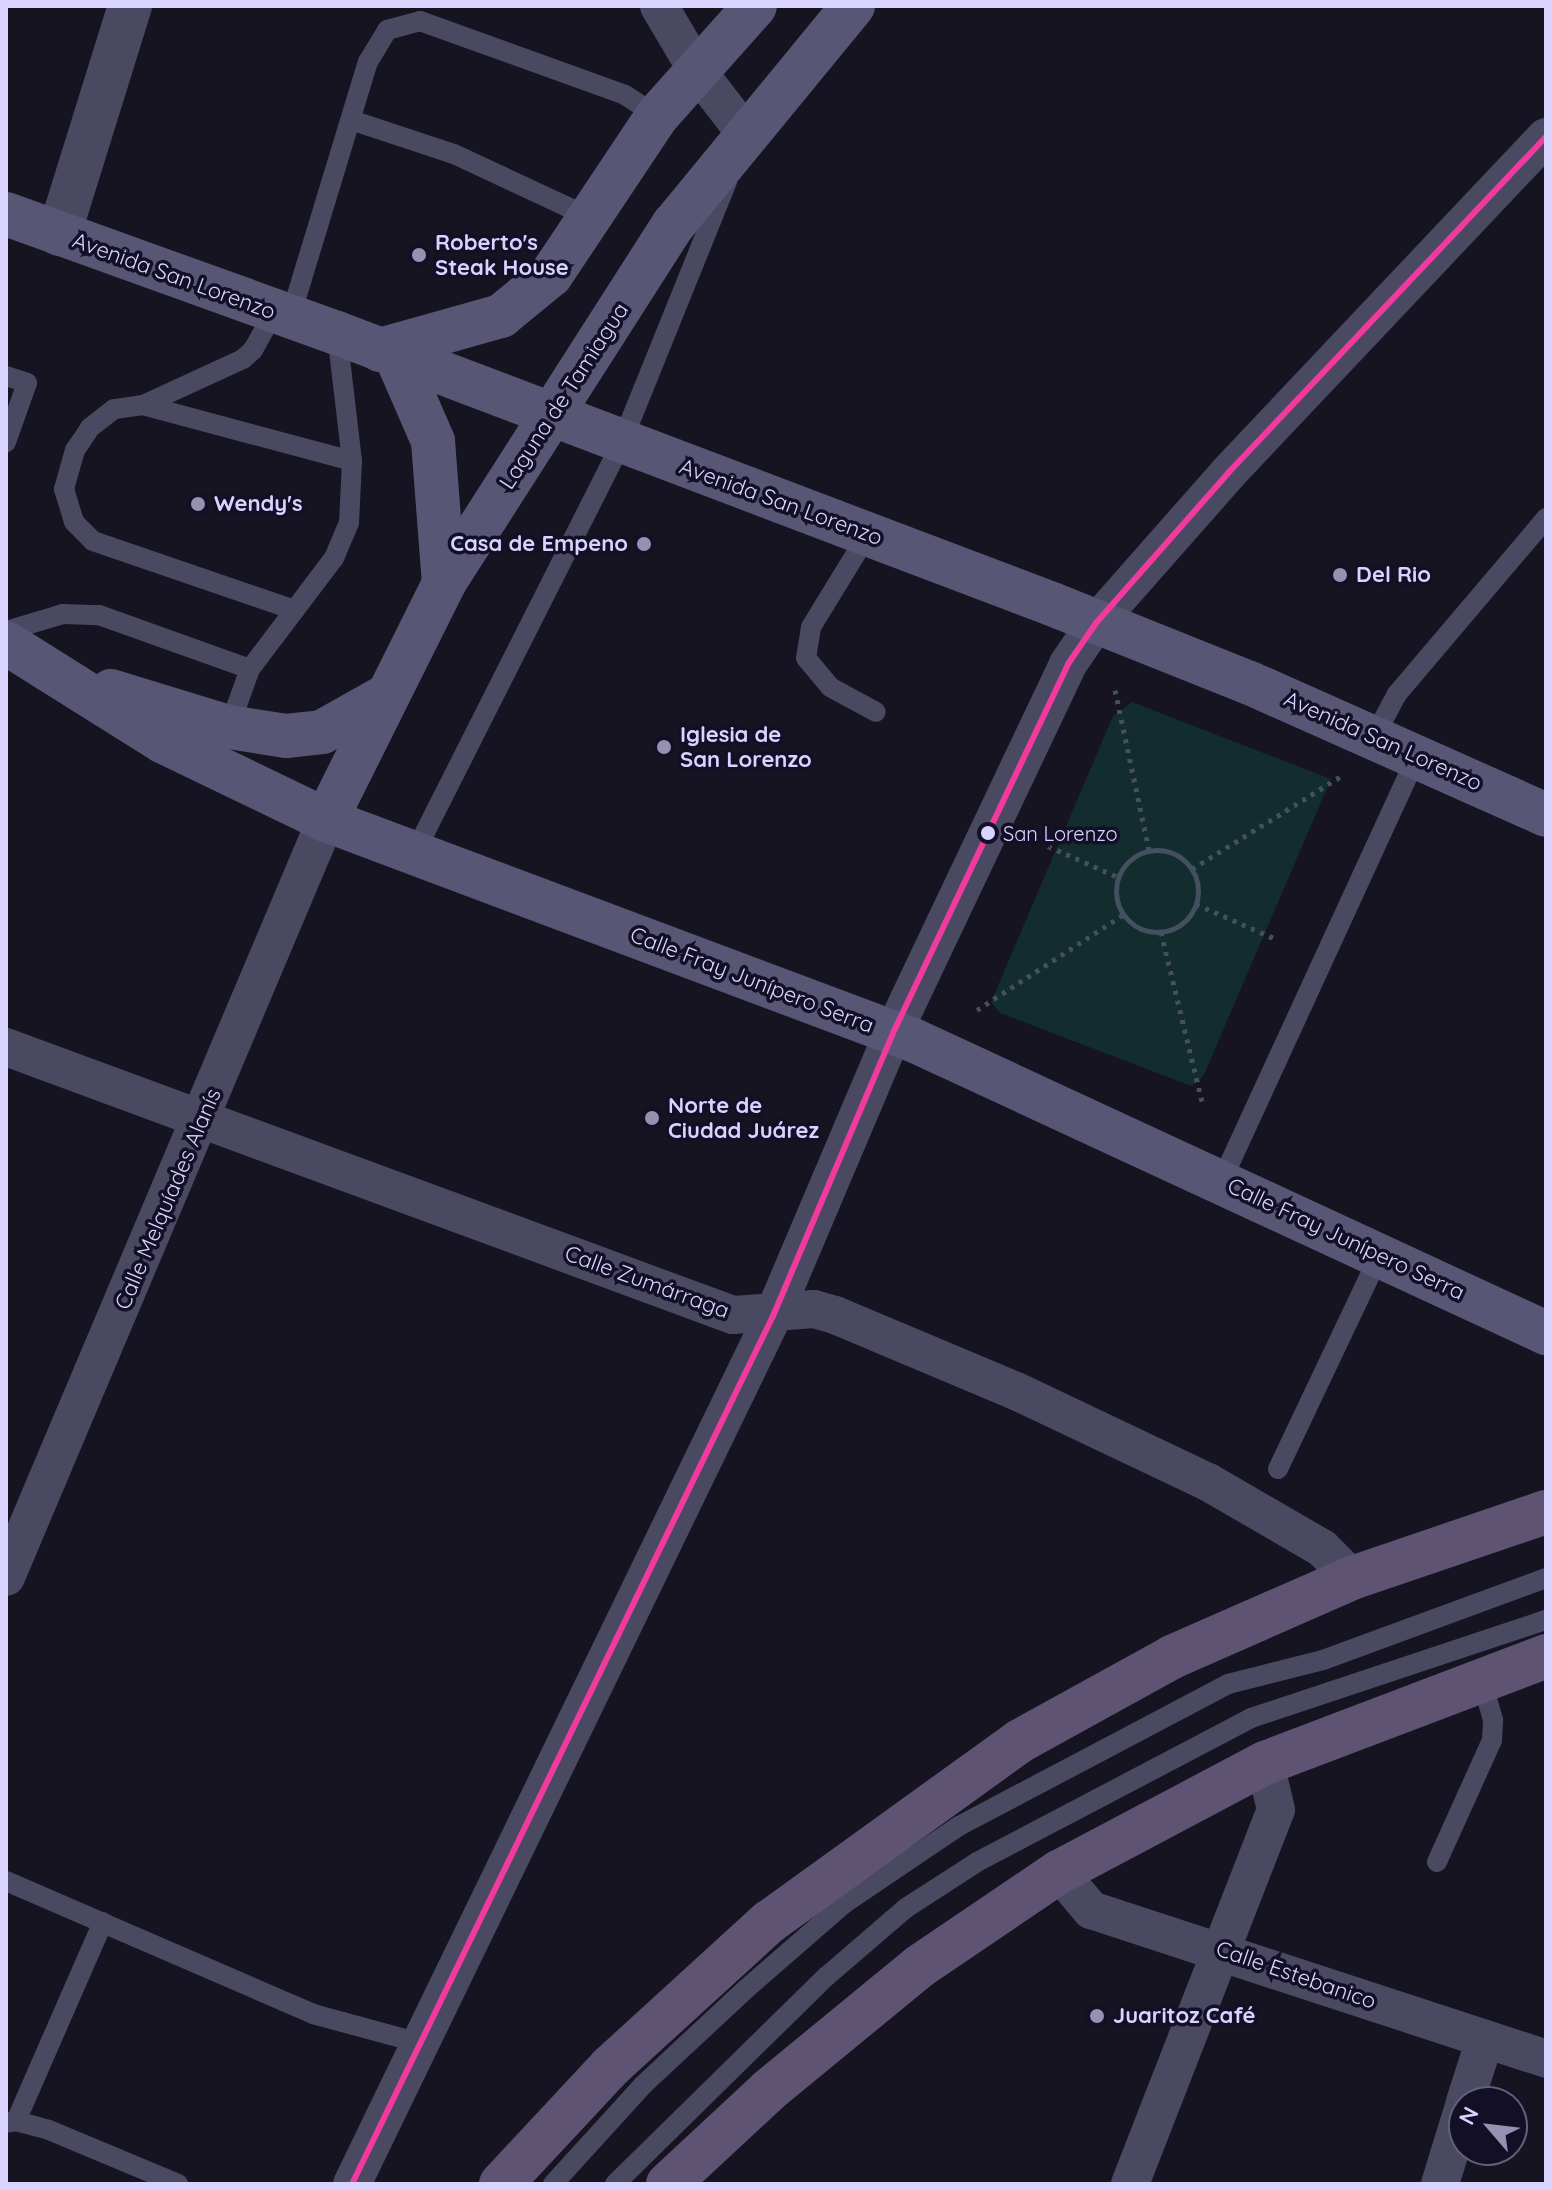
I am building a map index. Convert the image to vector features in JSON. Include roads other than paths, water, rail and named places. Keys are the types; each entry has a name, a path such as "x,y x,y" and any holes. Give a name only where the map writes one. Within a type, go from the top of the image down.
{"main road":[{"path":"444,583 433,441 388,353 501,316 551,275 657,116 755,6"},
{"name":"Laguna de Tamiagua","path":"326,820 384,697 444,583 674,224 853,6"},
{"name":"Avenida San Lorenzo","path":"6,214 337,333 621,444 868,534 1374,737 1546,815"},
{"name":"Calle Fray Junípero Serra","path":"6,643 164,742 326,820 893,1033 1222,1180 1546,1333"},
{"path":"51,674 229,727 286,736 322,732 384,697"},
{"path":"501,2184 610,2067 769,1922 894,1827 1020,1741 1144,1672 1352,1578 1546,1512"},
{"path":"668,2184 769,2090 920,1966 1059,1872 1265,1763 1481,1677 1546,1656"}],"street":[{"path":"59,234 130,6"},
{"path":"659,6 698,72 746,134"},
{"path":"352,2184 773,1316 893,1033 1059,679 1096,623 1229,472 1546,137"},
{"name":"Calle Melquíades Alanís","path":"6,1577 326,820"},
{"name":"Calle Zumárraga","path":"6,1047 203,1117 733,1315 773,1316 814,1309 835,1315 1016,1391 1208,1482 1322,1548 1352,1578"},
{"path":"1130,2184 1276,1810 1265,1763"},
{"name":"Calle Estebanico","path":"1059,1872 1091,1910 1220,1949 1546,2059"},
{"path":"1471,2086 1485,2039"},
{"path":"1440,2184 1448,2158"}],"lane":[{"path":"295,610 93,541 74,522 64,489 75,450 90,428 114,409 143,405 243,359 282,315 354,121 377,42 395,26 420,21 625,95 657,116"},
{"path":"354,121 454,154 591,218"},
{"path":"415,852 621,444 746,134"},
{"path":"229,727 250,669 334,558 349,523 352,461 337,333"},
{"path":"6,376 27,383 6,442"},
{"path":"143,405 352,461"},
{"path":"1374,737 1397,694 1546,518"},
{"path":"868,534 811,627 806,658 830,687 876,712"},
{"path":"6,631 63,614 99,615 250,669"},
{"path":"1222,1180 1417,756"},
{"path":"1278,1469 1380,1254"},
{"path":"553,2184 643,2085 746,1989 845,1903 959,1826 1228,1684 1323,1660 1546,1578"},
{"path":"615,2184 827,1976 906,1908 977,1862 1251,1718 1546,1620"},
{"path":"1437,1862 1492,1740 1493,1720 1481,1677"},
{"path":"6,1881 313,2014 420,2043"},
{"path":"103,1922 11,2122 178,2184"}],"place":[{"name":"Roberto's Steak House","path":"419,255"},
{"name":"Wendy's","path":"198,504"},
{"name":"Casa de Empeno","path":"644,544"},
{"name":"Del Rio","path":"1340,575"},
{"name":"Iglesia de San Lorenzo","path":"664,747"},
{"name":"San Lorenzo","path":"988,833"},
{"name":"Norte de Ciudad Juárez","path":"652,1118"},
{"name":"Juaritoz Café","path":"1097,2016"}]}
